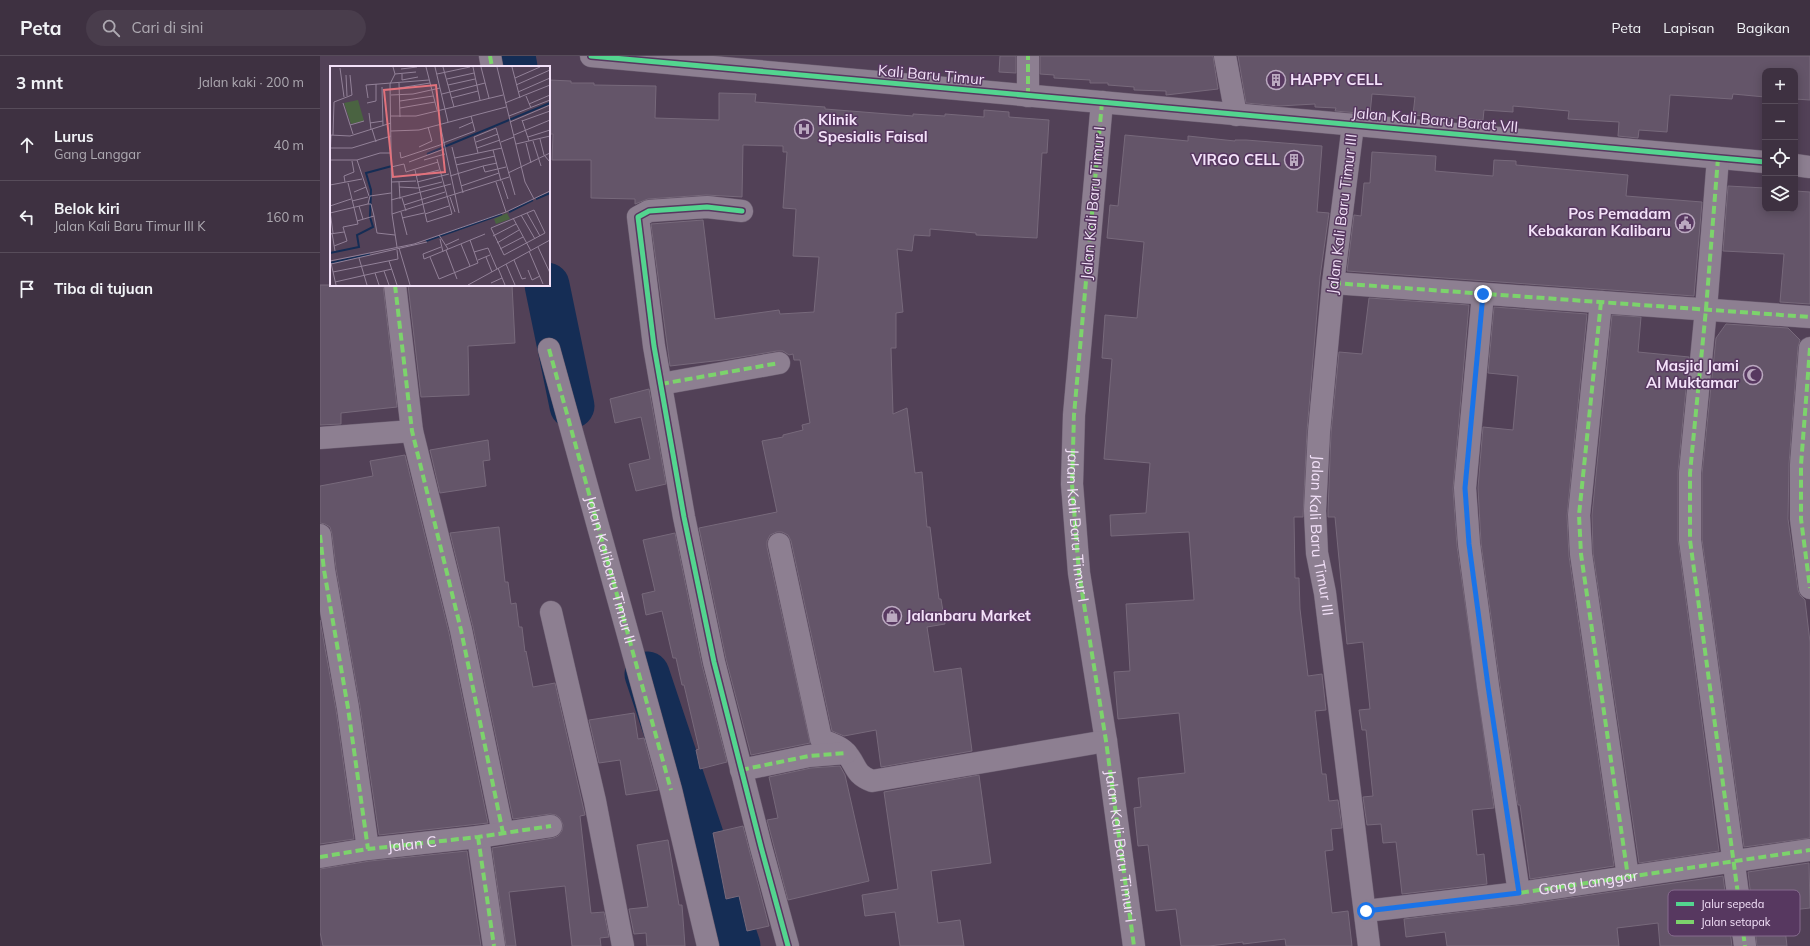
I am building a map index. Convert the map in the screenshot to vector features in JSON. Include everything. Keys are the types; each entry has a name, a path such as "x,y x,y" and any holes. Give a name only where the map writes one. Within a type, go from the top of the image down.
{"street":[{"path":"490,56 492,66"},
{"name":"Kali Baru Timur","path":"591,56 735,62 1028,96 1102,102"},
{"path":"1028,56 1028,96"},
{"path":"1225,56 1236,114"},
{"name":"Jalan Kali Baru Barat VII","path":"1102,102 1762,162"},
{"name":"Jalan Kali Baru Timur I","path":"1102,102 1074,415 1072,484 1079,573 1106,741 1134,946"},
{"name":"Jalan Kali Baru Timur III","path":"1353,125 1333,283 1319,432 1315,511 1317,553 1325,593 1366,911 1369,946"},
{"path":"1718,158 1706,309 1690,473 1690,540 1737,890"},
{"path":"1798,165 1810,166"},
{"path":"742,211 707,207 685,208 649,211 638,217 654,346 684,517 714,662 788,946"},
{"path":"1333,283 1810,317"},
{"path":"395,286 412,431 460,630 503,832"},
{"path":"1483,294 1465,488 1469,544 1488,686 1519,893"},
{"path":"1601,302 1579,515 1581,554 1628,877"},
{"path":"1810,348 1801,465 1801,519 1810,588"},
{"name":"Jalan Kalibaru Timur II","path":"549,349 671,790 708,946"},
{"path":"661,384 779,363"},
{"path":"320,438 412,431"},
{"path":"320,535 324,570 348,708 368,849"},
{"path":"778,544 821,739 829,744 839,746 846,753 862,778 872,781 1106,741"},
{"path":"551,612 595,801 623,946"},
{"path":"741,770 810,756 846,753"},
{"name":"Jalan C","path":"320,857 368,849 478,837 503,832 551,826"},
{"path":"478,837 494,946"},
{"name":"Gang Langgar","path":"1366,911 1519,893 1810,850"},
{"path":"1744,936 1745,946"}],"building":[{"path":"1000,56 1016,56 1016,73 999,72"},
{"path":"1040,56 1213,56 1218,89 1166,95 1166,91 1134,90 1134,87 1108,85 1108,83 1090,83 1090,80 1054,78 1054,75 1040,74"},
{"path":"1238,56 1810,56 1810,100 1798,99 1798,68 1762,68 1762,97 1733,94 1732,99 1670,95 1667,132 1639,130 1638,138 1618,136 1619,122 1568,119 1569,111 1513,106 1513,112 1484,110 1483,120 1413,115 1415,97 1372,94 1370,114 1335,111 1336,108 1315,107 1315,104 1279,106 1246,103"},
{"path":"550,80 571,81 571,83 594,83 594,85 656,86 655,118 719,120 719,93 756,94 755,102 825,107 825,109 913,116 913,114 945,116 945,114 984,117 984,110 1009,112 1009,117 1049,120 1047,153 1042,153 1037,238 976,235 976,233 930,229 930,236 914,235 912,251 897,249 903,312 896,313 896,348 891,348 893,414 907,408 915,473 922,472 927,527 930,527 939,599 941,599 945,624 927,627 934,672 961,668 972,751 881,767 876,730 844,736 832,731 791,541 788,535 782,532 777,532 770,535 767,541 767,547 810,743 751,755 726,659 699,528 777,512 762,441 783,437 783,435 803,430 802,425 810,423 800,360 794,360 793,354 789,355 783,351 777,351 723,360 670,366 651,224 703,220 715,319 779,310 780,314 814,312 819,257 793,256 796,209 783,208 787,152 783,152 783,146 743,145 742,197 706,195 648,199 635,204 635,199 591,198 591,160 552,160 553,134 550,134"},
{"path":"1125,135 1188,141 1188,136 1235,141 1246,140 1322,146 1317,212 1329,213 1320,277 1307,431 1303,517 1294,517 1295,578 1299,578 1300,609 1308,676 1322,674 1326,710 1315,711 1322,774 1326,774 1329,801 1338,800 1342,828 1331,829 1333,850 1325,851 1332,913 1348,911 1352,946 1286,946 1285,939 1243,944 1243,942 1209,946 1181,946 1176,909 1156,911 1148,845 1138,846 1134,808 1141,807 1138,778 1185,773 1179,713 1118,719 1114,672 1130,671 1126,604 1194,600 1189,532 1111,536 1110,515 1146,513 1150,463 1104,459 1112,359 1102,358 1105,315 1137,318 1144,242 1107,238 1110,205 1118,206"},
{"path":"1372,152 1436,156 1435,171 1493,176 1494,160 1516,161 1516,165 1628,175 1626,196 1702,202 1694,296 1347,271 1354,215 1361,216 1364,183 1370,183"},
{"path":"1728,186 1762,188 1762,212 1798,212 1798,191 1810,192 1810,304 1780,302 1784,254 1723,251"},
{"path":"320,285 383,286 397,407 341,413 341,424 320,425"},
{"path":"408,286 512,286 515,343 468,346 469,395 421,397"},
{"path":"1369,298 1469,305 1453,489 1457,546 1494,808 1472,810 1477,855 1484,854 1487,884 1402,894 1396,842 1383,843 1381,824 1367,825 1363,797 1373,796 1366,730 1362,730 1359,710 1370,709 1363,642 1347,644 1335,517 1328,517 1328,511 1331,433 1339,352 1362,354"},
{"path":"1494,307 1587,314 1567,516 1569,556 1614,866 1530,879 1520,805 1518,805 1500,684 1481,543 1478,488 1483,427 1513,430 1518,376 1488,373"},
{"path":"1612,315 1641,317 1638,352 1689,357 1678,472 1678,540 1719,851 1639,863 1593,553 1592,515"},
{"path":"1726,324 1788,328 1800,340 1798,347 1789,464 1788,519 1798,590 1800,595 1805,600 1810,642 1810,838 1744,847 1702,539 1702,474 1716,338"},
{"path":"649,389 666,484 636,491 629,464 650,459 641,417 615,423 610,399"},
{"path":"488,440 490,460 483,461 486,486 440,493 430,450"},
{"path":"405,455 449,633 488,823 379,835 360,706 336,568 332,534 330,527 320,523 320,486 373,476 370,461"},
{"path":"499,527 505,582 508,582 511,604 516,603 519,627 522,627 525,652 526,651 533,687 555,683 585,815 580,816 591,913 604,912 609,937 600,938 601,946 572,946 565,886 509,892 516,946 506,946 492,848 553,838 558,836 562,831 563,825 560,818 556,815 550,814 513,819 473,627 450,533"},
{"path":"675,533 702,665 727,762 700,769 696,750 699,749 684,685 682,685 676,658 673,658 662,611 646,615 642,594 655,591 643,540"},
{"path":"320,620 336,710 354,839 320,844"},
{"path":"634,713 638,739 644,738 658,790 626,795 620,760 599,763 589,720"},
{"path":"840,766 845,775 869,881 788,900 767,820 778,818 769,777 811,768"},
{"path":"979,775 991,863 931,871 938,923 960,920 964,946 900,946 895,912 865,916 862,895 898,889 884,792"},
{"path":"743,826 769,926 747,931 739,896 726,899 713,833"},
{"path":"668,840 679,905 682,905 685,946 647,946 646,933 634,934 629,909 648,907 637,845"},
{"path":"467,851 481,946 323,946 320,932 320,869 370,861"},
{"path":"1809,863 1810,908 1800,909 1800,890 1750,890 1748,872"},
{"path":"1723,876 1725,890 1668,890 1668,936 1731,936 1732,946 1660,946 1658,923 1617,928 1619,946 1447,946 1445,932 1406,937 1404,919 1521,905"},
{"path":"1756,936 1786,936 1787,946 1757,946"}],"waterway":[{"path":"513,56 515,66"},
{"path":"547,286 572,406"},
{"path":"647,674 738,946"}],"marked path":[{"path":"490,56 492,66"},
{"path":"1028,56 1028,96"},
{"path":"1102,102 1074,415 1072,484 1079,573 1106,741 1134,946"},
{"path":"1718,158 1706,309 1690,473 1690,540 1737,890"},
{"path":"1333,283 1810,317"},
{"path":"395,286 412,431 461,630 503,833"},
{"path":"1483,294 1465,488 1469,544 1488,686 1519,893"},
{"path":"1601,302 1579,515 1581,554 1628,877"},
{"path":"1810,348 1801,465 1801,519 1810,588"},
{"path":"549,349 671,790"},
{"path":"661,384 779,363"},
{"path":"320,535 324,570 348,708 368,849"},
{"path":"741,770 809,756 846,753"},
{"path":"320,857 368,849 478,837 551,826"},
{"path":"478,837 494,946"},
{"path":"1366,911 1519,893 1810,850"},
{"path":"1744,936 1745,946"}],"cycle path":[{"path":"591,56 1762,162"},
{"path":"742,211 707,207 649,211 638,217 654,346 684,517 714,662 788,946"}],"place":[{"name":"HAPPY CELL","path":"1276,80"},
{"name":"Klinik Spesialis Faisal","path":"804,129"},
{"name":"VIRGO CELL","path":"1294,160"},
{"name":"Pos Pemadam Kebakaran Kalibaru","path":"1685,223"},
{"name":"Masjid Jami Al Muktamar","path":"1753,375"},
{"name":"Jalanbaru Market","path":"892,616"}],"route":[{"path":"1366,911 1519,893 1488,686 1469,544 1465,488 1483,294"}]}
